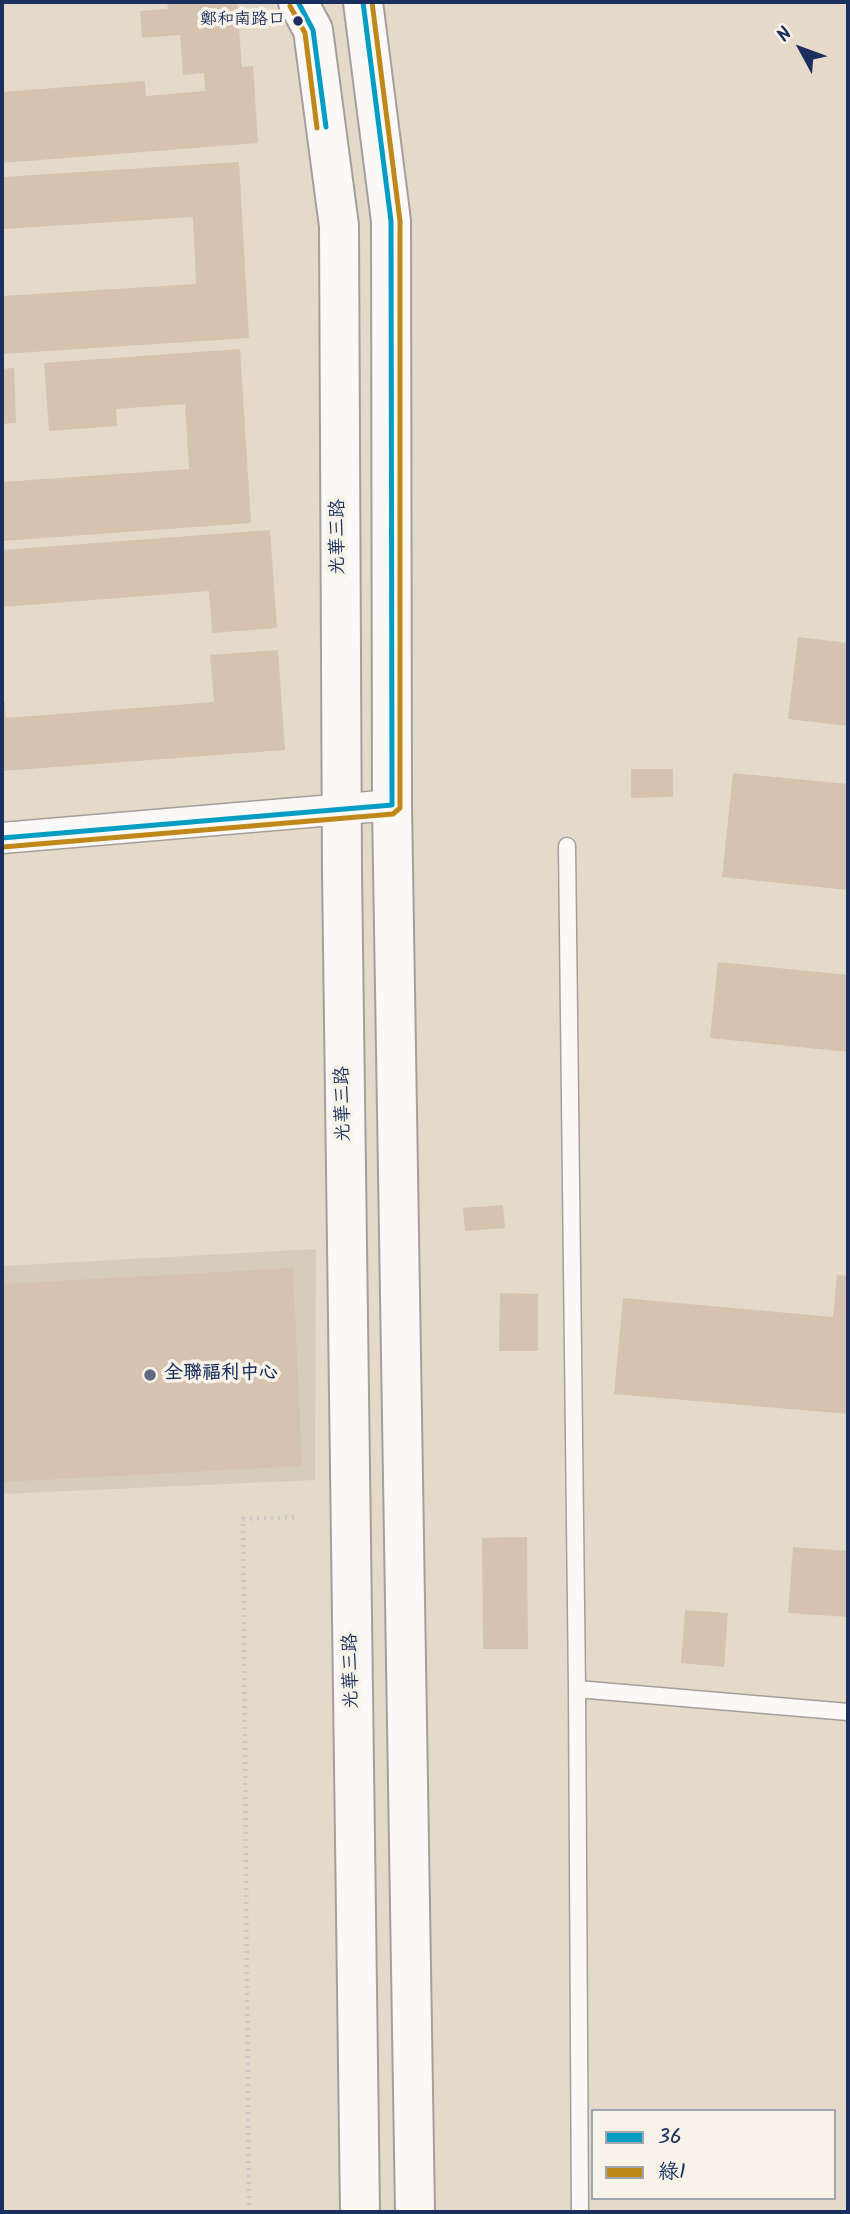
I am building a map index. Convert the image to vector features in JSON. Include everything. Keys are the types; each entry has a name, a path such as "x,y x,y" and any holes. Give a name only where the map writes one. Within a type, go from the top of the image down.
{"street":[{"name":"光華三路","path":"298,2 313,30 339,226 341,809 360,2212"},
{"path":"363,2 391,221 391,805 415,2212"},
{"path":"2,838 391,805"}],"lane":[{"path":"567,846 580,2212"},
{"path":"577,1689 848,1712"}],"path":[{"path":"249,2212 243,1519 297,1517"}],"shaded area":[{"name":"全聯福利中心","path":"316,1249 315,1480 2,1494 2,1266"}],"building":[{"path":"167,2 237,2 242,67 253,66 258,143 2,163 2,92 145,81 146,96 205,91 204,73 183,75 180,35 142,38 140,11 168,9"},
{"path":"239,162 249,338 2,354 2,296 196,284 193,217 2,229 2,177"},
{"path":"240,349 251,523 2,541 2,482 189,469 185,404 116,409 117,426 49,431 44,363"},
{"path":"14,368 16,423 2,424 2,369"},
{"path":"270,530 277,628 212,633 209,591 2,607 2,550"},
{"path":"798,637 848,643 848,726 788,719"},
{"path":"278,650 285,750 2,771 2,702 5,702 6,718 214,702 210,655"},
{"path":"631,769 673,769 673,797 631,798"},
{"path":"733,773 848,784 848,890 722,877"},
{"path":"718,962 848,975 848,1052 710,1038"},
{"path":"503,1205 505,1228 465,1231 463,1208"},
{"name":"全聯福利中心","path":"293,1268 302,1466 2,1482 2,1284"},
{"path":"837,1275 848,1276 848,1414 614,1394 623,1298 833,1317"},
{"path":"500,1293 538,1294 538,1351 499,1351"},
{"path":"527,1537 528,1649 483,1649 482,1538"},
{"path":"793,1547 848,1551 848,1617 788,1613"},
{"path":"685,1610 728,1613 724,1667 681,1663"}],"transit line":[{"name":"36","path":"298,2 313,30 326,127"},
{"name":"36","path":"2,838 392,805 391,221 363,2"},
{"name":"綠1","path":"3,847 393,814 400,808 400,221 372,2"},
{"name":"綠1","path":"290,6 305,33 317,128"}],"place":[{"name":"鄭和南路口","path":"298,21"},
{"name":"全聯福利中心","path":"150,1375"}]}
